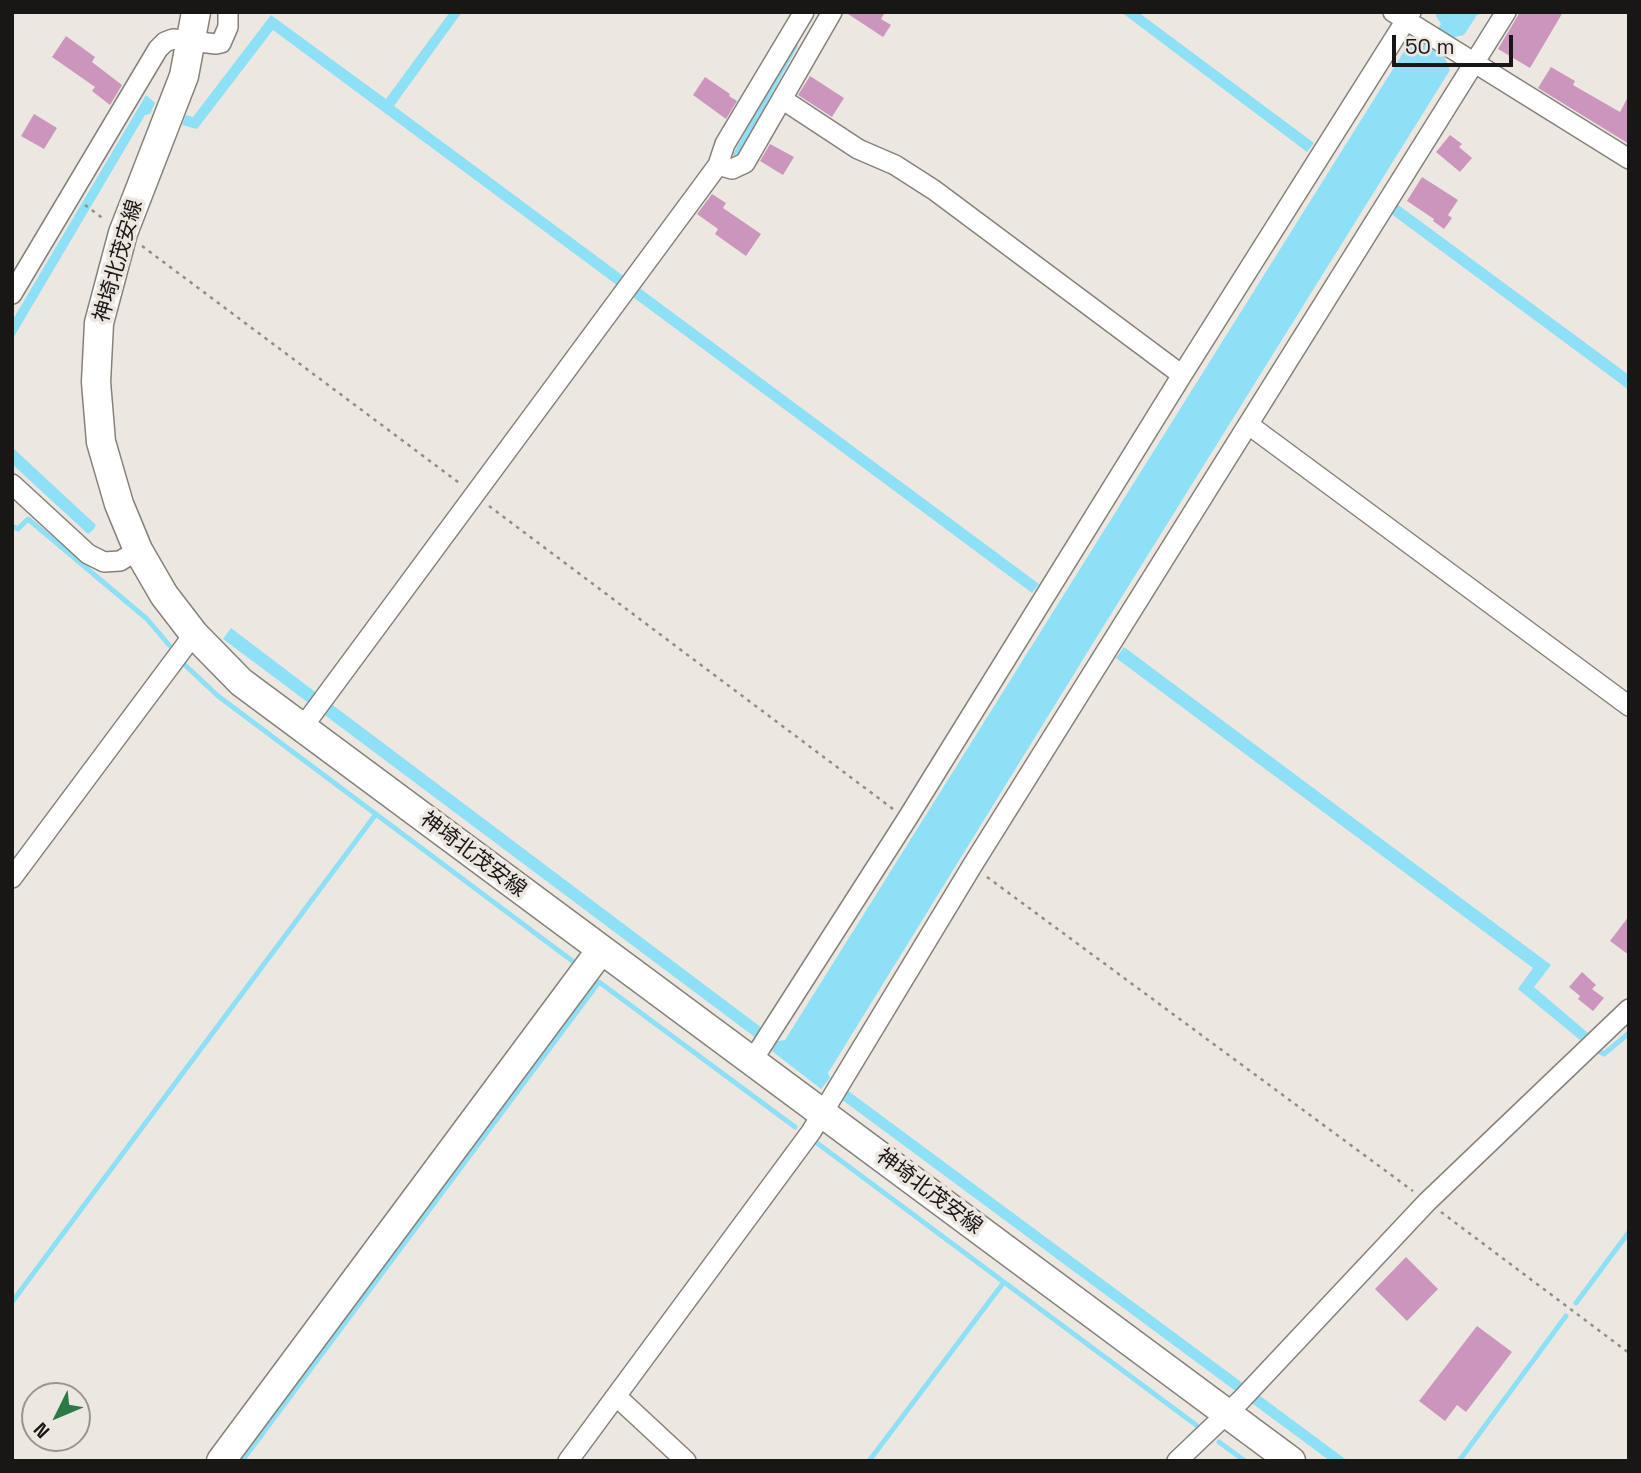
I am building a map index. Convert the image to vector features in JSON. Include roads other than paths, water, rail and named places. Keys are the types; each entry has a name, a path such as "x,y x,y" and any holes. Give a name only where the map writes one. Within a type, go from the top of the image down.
{"main road":[{"name":"神埼北茂安線","path":"196,12 184,76 123,233 99,323 96,382 101,442 119,504 138,550 164,595 194,634 241,682 314,712 601,950 762,1046 831,1097 1234,1407 1291,1461"},
{"path":"221,1461 601,950"}],"street":[{"path":"12,294 158,49 173,39 221,43 228,27 228,12"},
{"path":"314,712 718,165 725,144 804,12"},
{"path":"718,165 732,169 745,163 832,12"},
{"path":"568,1461 831,1097 972,866 1506,12"},
{"path":"762,1046 907,819 1404,15 1474,63 1629,159"},
{"path":"782,99 858,149 895,165 934,190 1182,375"},
{"path":"1249,425 1629,706"},
{"path":"12,484 88,554 104,562 120,561 138,550"},
{"path":"12,878 194,634"},
{"path":"1177,1461 1234,1407 1427,1202 1629,1009"},
{"path":"617,1396 686,1461"}],"water":[{"path":"450,12 462,12 394,106 1039,584 1032,593 273,30 197,129 182,125 186,115 193,117 271,15 386,99"},
{"path":"1121,12 1138,12 1314,143 1307,152"},
{"path":"1437,12 1486,12 1477,15 1464,35 1455,37 1443,54 1450,70 1098,635 828,1073 830,1078 821,1089 772,1051 775,1045 778,1041 785,1040 1408,45 1428,45 1441,24 1436,16"},
{"path":"146,95 155,103 150,114 145,115 12,340 12,321"},
{"path":"1397,204 1629,375 1629,390 1390,213"},
{"path":"12,447 96,525 93,530 88,534 12,464"},
{"path":"231,628 318,694 310,704 223,639"},
{"path":"1124,647 1551,965 1534,987 1588,1033 1580,1040 1518,989 1533,968 1116,658"},
{"path":"330,703 762,1028 756,1038 322,713"},
{"path":"847,1090 1348,1461 1330,1461 841,1099"}],"waterway":[{"path":"736,154 795,46"},
{"path":"12,526 18,529 28,519 147,619 169,645"},
{"path":"185,665 218,696 575,963"},
{"path":"12,1302 376,814"},
{"path":"242,1461 599,982 795,1127"},
{"path":"1597,1050 1604,1054 1629,1033"},
{"path":"817,1143 1196,1425"},
{"path":"1576,1303 1629,1232"},
{"path":"869,1461 1004,1282"},
{"path":"1459,1461 1566,1316"},
{"path":"1219,1442 1245,1461"}]}
